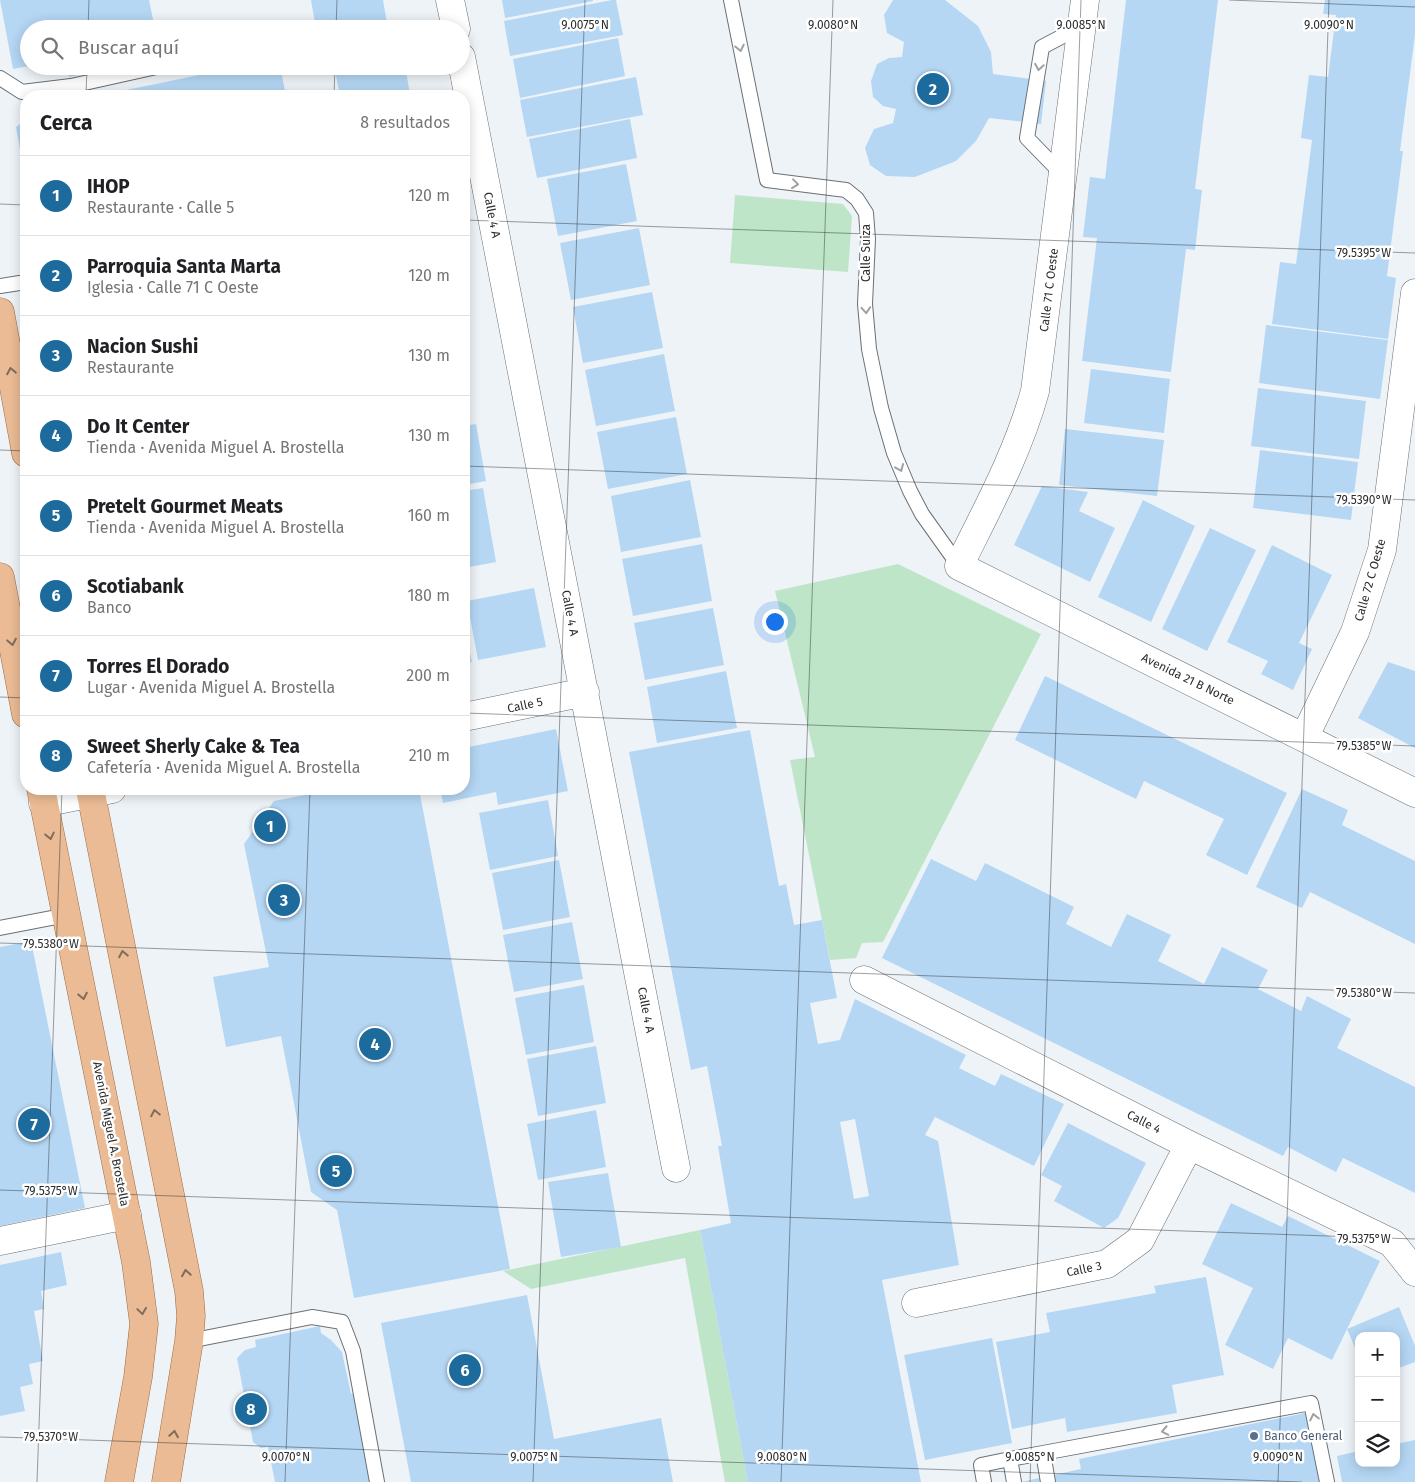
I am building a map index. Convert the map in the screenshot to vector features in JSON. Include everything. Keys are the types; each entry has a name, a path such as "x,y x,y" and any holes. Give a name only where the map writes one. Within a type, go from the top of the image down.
{"main road":[{"path":"0,312 20,412"},
{"path":"0,577 20,682"},
{"path":"99,795 189,1291 189,1340 166,1482"},
{"name":"Avenida Miguel A. Brostella","path":"42,796 127,1215 136,1262 144,1324 138,1377 119,1482"}],"street":[{"path":"450,0 454,20"},
{"name":"Calle 71 C Oeste","path":"959,566 1012,459 1028,418 1035,391 1084,13"},
{"name":"Calle 4 A","path":"465,75 467,90"},
{"name":"Calle 4 A","path":"470,103 676,1168"},
{"name":"Calle 72 C Oeste","path":"1305,736 1355,632 1382,550 1415,293"},
{"name":"Avenida 21 B Norte","path":"959,566 1305,736 1415,793"},
{"name":"Calle 5","path":"470,716 585,692"},
{"name":"Calle 4","path":"864,980 1189,1145 1392,1243 1415,1272"},
{"name":"Calle 3","path":"916,1303 1107,1264 1140,1240 1189,1145"},
{"path":"0,1241 127,1215"}],"lane":[{"name":"Calle Suiza","path":"731,0 767,180 846,190 857,199 866,213 868,239 865,304 869,349 881,408 894,453 910,491 922,514 959,566"},
{"path":"1063,175 1027,138 1042,47 1084,13"},
{"path":"38,90 71,86 120,75"},
{"path":"0,78 20,91"},
{"path":"0,286 20,283"},
{"path":"0,928 67,915"},
{"path":"189,1340 312,1317 342,1322 352,1351 377,1482"},
{"path":"984,1482 982,1465 1311,1403 1328,1482"},
{"path":"1043,1453 1048,1482"},
{"path":"1010,1460 1014,1482"}],"green space":[{"path":"735,195 843,204 852,216 848,272 730,263"},
{"path":"898,564 1041,634 883,942 862,943 856,958 830,960 790,760 815,757 775,591"},
{"path":"700,1230 748,1482 725,1482 685,1258 531,1289 503,1271"}],"building":[{"path":"0,0 149,0 153,20 20,20 20,68 13,69"},
{"path":"311,0 383,0 386,20 314,20"},
{"path":"502,0 593,0 593,1 505,18"},
{"path":"616,0 623,35 510,56 504,21"},
{"path":"893,0 945,0 978,26 991,52 993,74 1046,81 1041,124 989,118 976,141 956,161 915,177 886,176 870,165 865,148 874,129 893,123 896,109 883,106 873,97 871,81 877,64 889,58 902,57 904,42 887,33 884,15"},
{"path":"1126,0 1218,0 1195,189 1202,190 1195,250 1186,249 1171,372 1082,361 1097,238 1083,237 1090,177 1105,179"},
{"path":"1325,0 1415,0 1415,35 1400,151 1403,151 1387,276 1396,278 1388,339 1272,324 1280,262 1296,264 1312,140 1301,138 1309,75 1328,77 1336,15 1323,14"},
{"path":"618,38 625,76 520,98 513,59"},
{"path":"199,75 282,75 285,90 126,90"},
{"path":"336,75 407,75 409,90 339,90"},
{"path":"636,77 643,115 527,137 520,100"},
{"path":"630,119 637,158 537,178 529,139"},
{"path":"20,124 20,150 16,127"},
{"path":"626,164 637,221 558,236 547,179"},
{"path":"639,228 650,285 571,300 560,243"},
{"path":"652,292 663,348 583,363 573,307"},
{"path":"1266,325 1388,340 1380,399 1259,383"},
{"path":"664,354 675,411 596,426 585,370"},
{"path":"1091,369 1170,379 1164,433 1084,423"},
{"path":"1258,388 1366,401 1359,459 1251,446"},
{"path":"676,417 687,474 608,489 597,432"},
{"path":"476,424 486,481 470,484 470,425"},
{"path":"1065,429 1164,440 1157,496 1059,485"},
{"path":"1260,450 1358,462 1351,520 1253,508"},
{"path":"690,480 701,537 621,552 611,496"},
{"path":"1042,486 1088,492 1079,511 1115,528 1090,582 1014,545"},
{"path":"483,488 496,562 470,567 470,490"},
{"path":"1143,500 1195,526 1151,622 1098,597"},
{"path":"1210,528 1256,550 1207,651 1162,629"},
{"path":"702,544 712,601 633,616 622,559"},
{"path":"1272,545 1332,575 1299,643 1312,649 1293,690 1261,674 1268,661 1227,642"},
{"path":"534,588 546,647 478,660 470,617 470,600"},
{"path":"713,608 724,665 645,680 634,623"},
{"path":"1388,662 1415,671 1415,748 1358,718"},
{"path":"726,671 737,728 657,743 647,687"},
{"path":"1045,676 1287,793 1247,875 1206,855 1224,819 1144,781 1136,799 1015,740"},
{"path":"556,729 568,791 498,805 496,792 443,803 441,795 470,795 470,747"},
{"path":"750,730 779,886 786,884 794,925 822,920 837,998 810,1003 818,1044 840,1040 855,999 966,1055 959,1068 995,1086 1001,1074 1064,1104 1034,1166 935,1117 925,1135 938,1141 959,1265 882,1280 921,1482 748,1482 700,1230 731,1223 718,1146 722,1146 707,1066 691,1070 629,752","holes":["855,1119 869,1196 854,1199 840,1122"]},
{"path":"1302,789 1348,810 1342,825 1415,861 1415,944 1310,892 1302,908 1256,887"},
{"path":"304,795 420,795 510,1269 354,1298 337,1210 311,1192 281,1036 226,1047 213,977 269,967 244,844 274,801"},
{"path":"548,800 558,856 490,870 479,813"},
{"path":"931,859 976,881 985,863 1074,907 1066,924 1111,947 1127,914 1171,935 1158,961 1204,984 1222,947 1268,970 1258,989 1301,1011 1307,996 1351,1019 1337,1048 1415,1087 1415,1193 1343,1158 1336,1172 1288,1147 1283,1156 882,958"},
{"path":"559,860 570,917 503,930 492,873"},
{"path":"572,922 583,979 514,992 503,935"},
{"path":"31,941 85,1208 0,1226 0,947"},
{"path":"584,985 594,1042 526,1055 515,998"},
{"path":"596,1046 606,1103 538,1116 527,1059"},
{"path":"596,1110 606,1167 538,1180 527,1124"},
{"path":"1068,1123 1146,1163 1118,1218 1104,1228 1054,1201 1062,1186 1041,1175"},
{"path":"608,1173 621,1247 561,1257 548,1182"},
{"path":"1231,1203 1282,1227 1288,1216 1380,1261 1332,1360 1288,1338 1273,1369 1225,1345 1253,1288 1202,1264"},
{"path":"61,1252 67,1285 41,1291 44,1309 34,1311 43,1361 29,1364 33,1384 20,1387 25,1411 0,1416 0,1265"},
{"path":"1206,1277 1224,1375 1172,1385 1177,1413 1067,1432 1065,1418 1012,1429 996,1342 1050,1332 1046,1313 1156,1293 1154,1286"},
{"path":"527,1295 554,1439 661,1418 673,1482 411,1482 381,1323"},
{"path":"1399,1307 1415,1346 1415,1362 1400,1368 1400,1332 1355,1332 1355,1348 1347,1329"},
{"path":"320,1326 321,1333 331,1340 342,1352 351,1394 361,1391 378,1482 275,1482 268,1447 261,1448 253,1442 237,1358 245,1350 256,1347 255,1340"},
{"path":"992,1338 1012,1443 925,1460 904,1355"},
{"name":"Banco General","path":"1310,1412 1324,1482 1021,1482 1081,1469 1079,1459"},
{"path":"1415,1440 1415,1482 1342,1482 1337,1456 1355,1452 1355,1467 1400,1467 1400,1443"}],"place":[{"name":"Parroquia Santa Marta","path":"933,89"},
{"name":"IHOP","path":"270,826"},
{"name":"Nacion Sushi","path":"284,900"},
{"name":"Do It Center","path":"375,1044"},
{"name":"Torres El Dorado","path":"34,1124"},
{"name":"Pretelt Gourmet Meats","path":"336,1171"},
{"name":"Scotiabank","path":"465,1370"},
{"name":"Sweet Sherly Cake & Tea","path":"251,1409"},
{"name":"Banco General","path":"1254,1436"}]}
